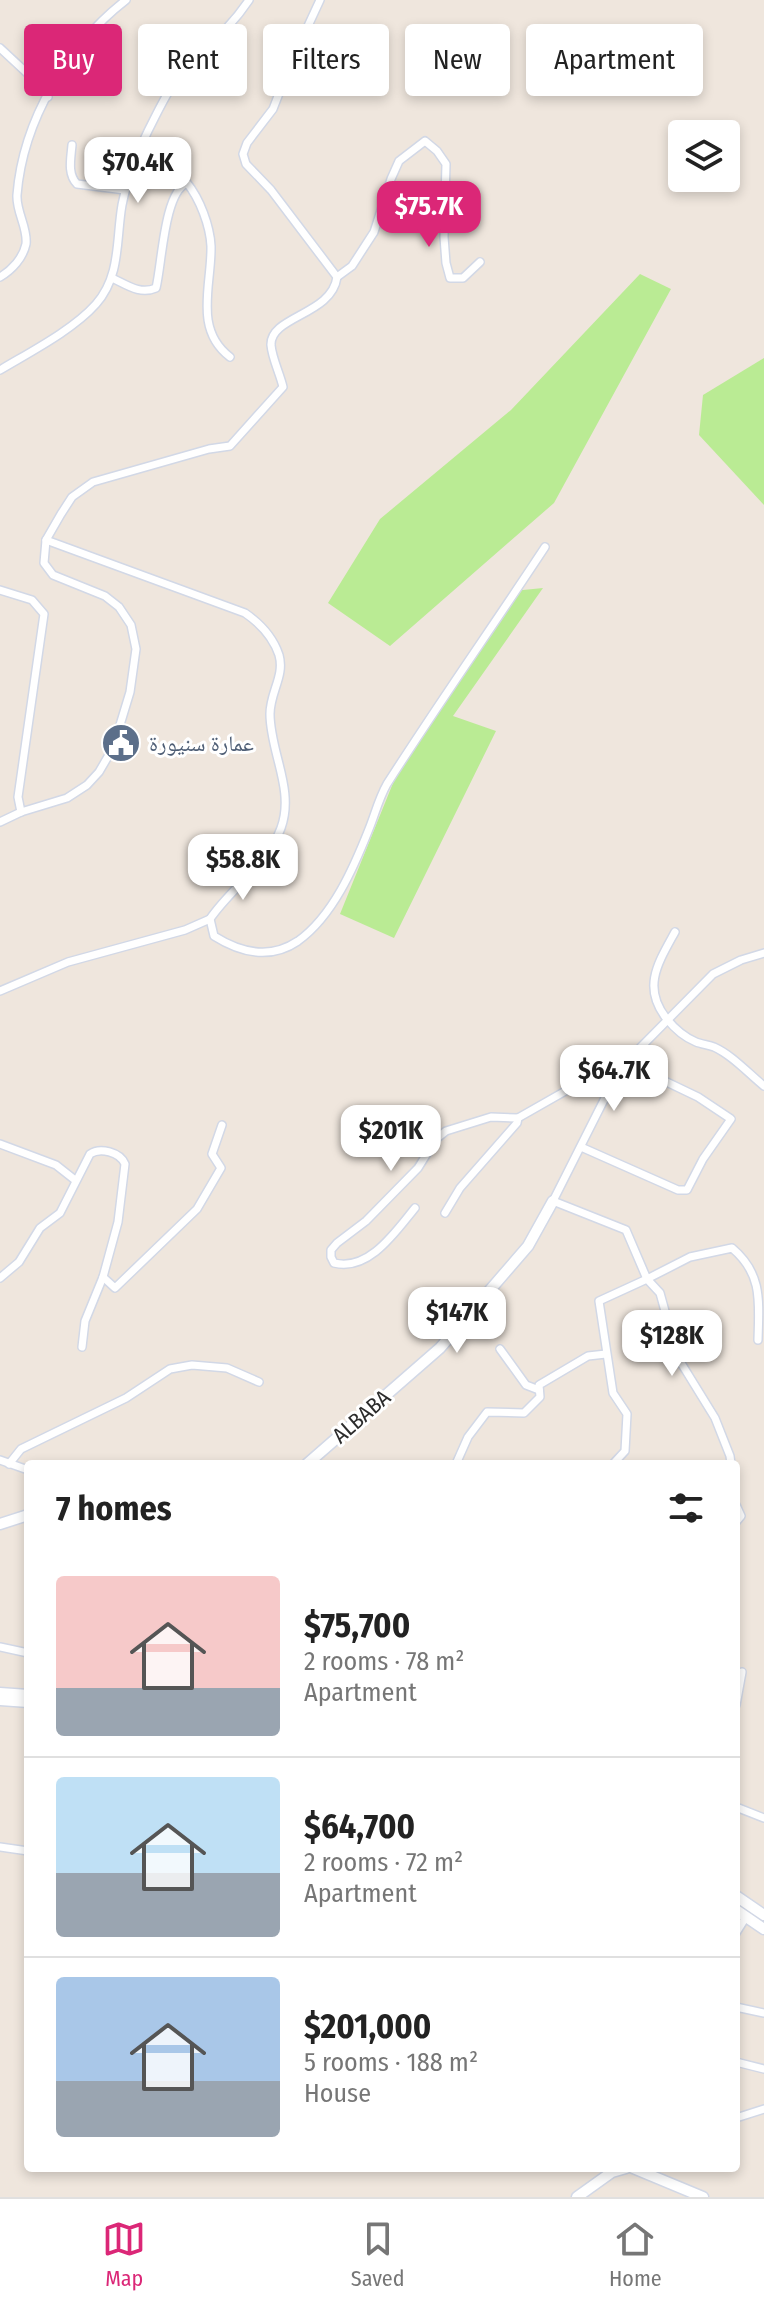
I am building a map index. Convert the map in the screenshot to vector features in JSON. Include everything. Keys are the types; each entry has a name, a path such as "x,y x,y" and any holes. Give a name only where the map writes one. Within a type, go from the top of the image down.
{"street":[{"path":"0,277 18,262 26,242 17,212 17,195 28,143 37,118 73,52 102,19 126,0"},
{"path":"0,370 80,318 96,304 112,278 125,190 136,156 171,87 191,62 221,37 249,0"},
{"path":"0,822 67,798 87,785 113,748 130,692 136,649 131,625 119,607 105,596 53,575 44,563 46,540 72,497 93,482 209,449 230,446 283,387 271,343 275,333 284,323 304,316 325,301 336,287 337,277 271,190 246,164 243,154 247,143 273,109 320,0"},
{"path":"0,48 42,87 48,97"},
{"path":"337,277 352,266 374,232 399,161 425,141 446,164 444,237 450,278 463,278 480,262"},
{"path":"72,145 70,168 72,179 77,184 125,190"},
{"path":"112,278 148,292 156,288 170,206 177,190 187,183 209,226 211,248 206,301 211,334 215,343 230,357"},
{"path":"0,991 68,962 185,930 210,919 276,841 283,825 285,808 283,774 274,748 270,713 273,688 281,673 280,656 271,637 245,613 46,540"},
{"path":"210,919 214,936 231,947 253,953 280,950 299,940 319,919 343,886 385,788 545,547"},
{"path":"0,590 32,600 44,614 18,797 21,812"},
{"path":"675,932 659,960 653,991 657,1006 673,1027 694,1041 715,1048 764,1086"},
{"path":"730,1460 715,1418 678,1358 660,1293 647,1279 626,1230 553,1201 618,1074 627,1063 713,974 764,953"},
{"path":"581,1147 678,1190 687,1190 703,1159 731,1119 698,1097 627,1063"},
{"path":"415,1208 382,1247 358,1262 334,1263 331,1250 366,1221 418,1168 436,1139 446,1131 491,1117 518,1118 590,1077 618,1074"},
{"path":"445,1213 460,1188 517,1123 518,1118"},
{"path":"103,1277 115,1288 197,1209 221,1168 212,1154 222,1125"},
{"path":"0,1144 56,1165 75,1180"},
{"path":"0,1278 19,1262 40,1228 60,1213 90,1154 96,1150 124,1159 118,1222 103,1277 85,1321 82,1347"},
{"name":"ALBABA","path":"312,1460 440,1348 528,1246 553,1201"},
{"path":"617,1460 625,1451 627,1414 613,1393 599,1301 690,1257 732,1248 746,1260 760,1297 758,1340"},
{"path":"500,1349 526,1385 539,1390"},
{"path":"458,1460 468,1437 487,1412 524,1413 540,1397 539,1385 588,1356 606,1354"},
{"path":"9,1464 21,1449 126,1398 170,1369 192,1365 227,1368 259,1382"},
{"path":"0,1460 24,1469"},
{"path":"0,1524 24,1516"},
{"path":"0,1647 24,1652"},
{"path":"740,1683 742,1672"},
{"path":"0,1693 24,1695"},
{"path":"0,1700 24,1702"},
{"path":"740,1809 764,1818"},
{"path":"0,1847 24,1850"},
{"path":"740,1899 764,1915"},
{"path":"741,1914 764,1929"},
{"path":"740,2008 764,2013"},
{"path":"740,2063 764,2069"},
{"path":"740,2117 764,2109"},
{"path":"577,2197 612,2172"},
{"path":"643,2172 703,2197"}],"green space":[{"path":"640,274 671,289 554,503 390,646 328,603 380,519 511,410"},
{"path":"764,358 764,505 699,435 703,395"},
{"path":"543,588 453,716 496,731 394,938 340,914 406,751 513,591"}],"place":[{"name":"عمارة سنيورة","path":"121,743"}]}
